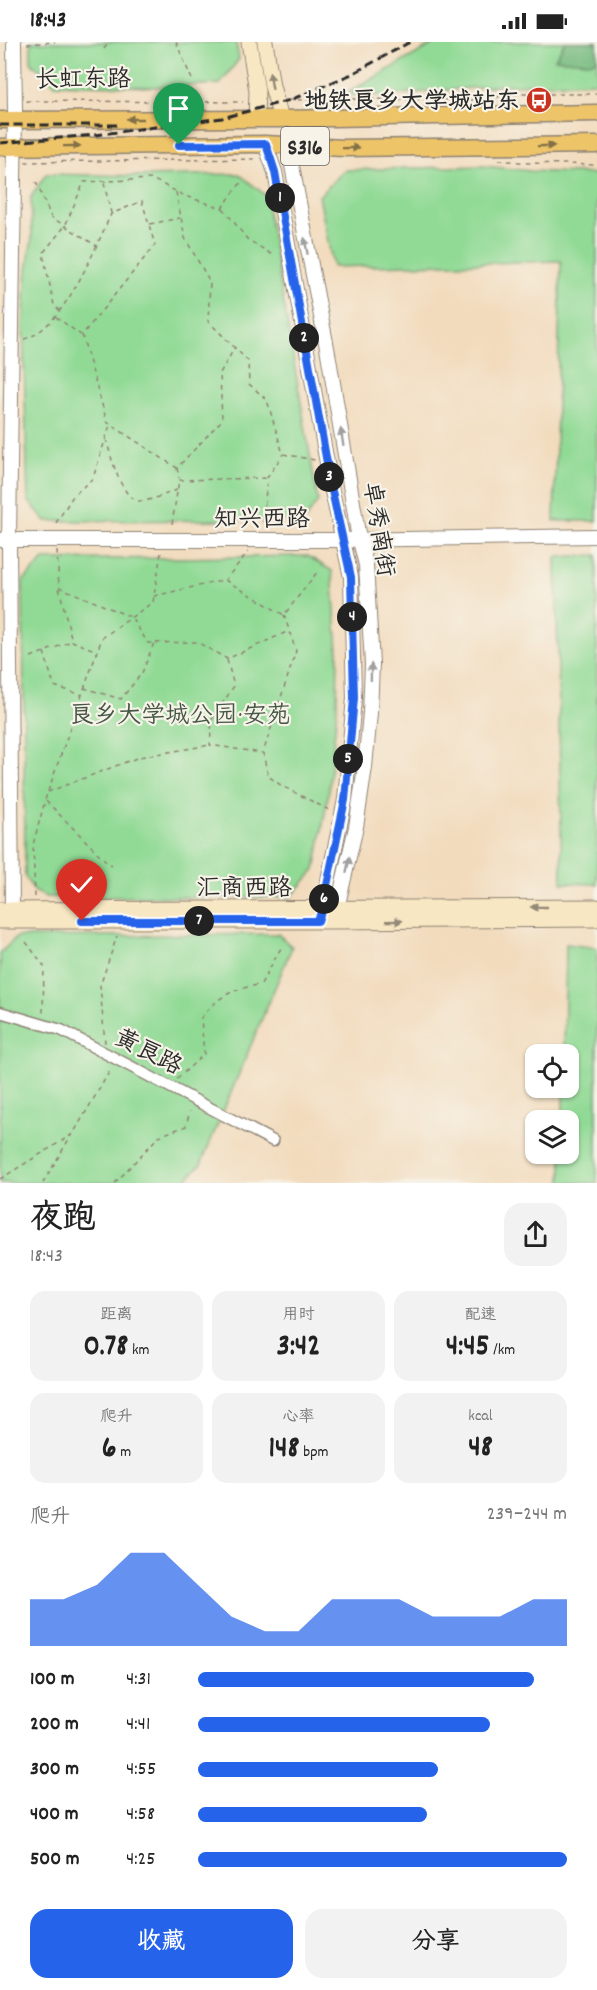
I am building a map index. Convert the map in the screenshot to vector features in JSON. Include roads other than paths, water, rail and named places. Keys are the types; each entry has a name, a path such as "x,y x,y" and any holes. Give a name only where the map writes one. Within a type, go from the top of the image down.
{"main road":[{"path":"249,42 257,91 256,119"},
{"path":"265,42 280,119"},
{"name":"长虹东路","path":"7,120 280,119 597,113"},
{"name":"S316","path":"7,147 266,144 338,148 597,145"},
{"name":"汇商西路","path":"328,915 597,906"},
{"name":"汇商西路","path":"3,917 328,915 597,919"}],"street":[{"path":"3,917 7,120 15,101 20,43"},
{"name":"卓秀南街","path":"266,144 275,172 332,491 351,577 354,698 345,800 328,915"},
{"name":"卓秀南街","path":"288,145 328,353 367,576 372,664 365,767 356,827 328,915"},
{"name":"知兴西路","path":"5,540 342,540 597,536"},
{"name":"黄良路","path":"0,1012 61,1030 170,1085 273,1141"}],"railway":[{"path":"0,143 95,135 222,118 290,100 352,74 410,42"},
{"path":"0,125 120,125"}],"place":[{"name":"地铁良乡大学城站东","path":"539,100"}],"park label":[{"name":"良乡大学城公园·安苑","path":"180,714"}]}
